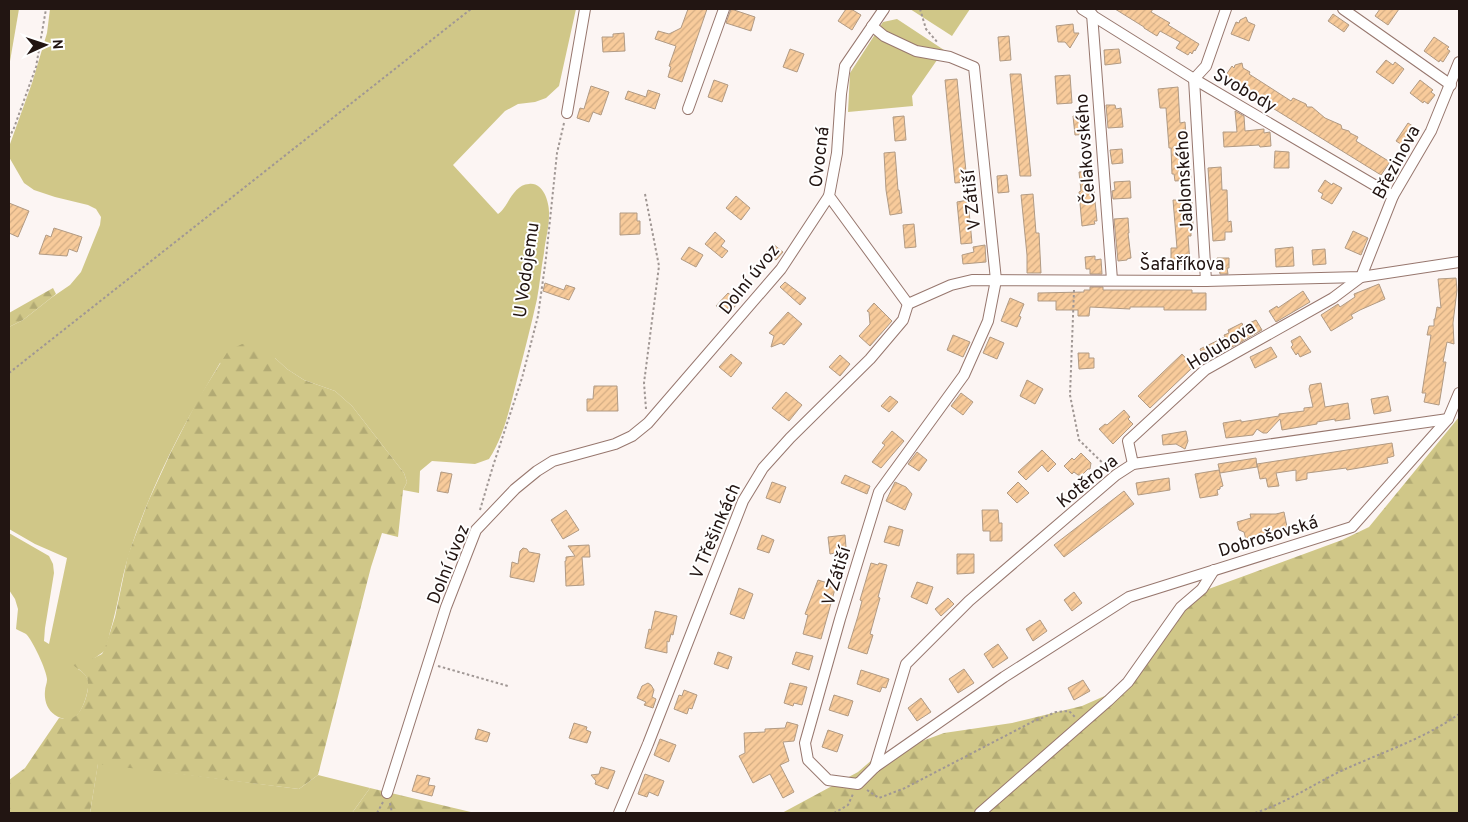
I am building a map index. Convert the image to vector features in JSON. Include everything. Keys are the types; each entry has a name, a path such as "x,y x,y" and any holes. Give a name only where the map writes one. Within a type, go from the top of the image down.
{"street":[{"path":"567,114 585,9"},
{"path":"688,109 724,9"},
{"name":"Ovocná","path":"884,9 845,66 837,153 829,196 908,304"},
{"path":"1194,79 1206,66 1226,9"},
{"path":"1343,9 1451,85"},
{"name":"Svobody","path":"1087,12 1194,79 1393,196"},
{"name":"Čelakovského","path":"1087,12 1112,280"},
{"name":"V Zátiší","path":"858,784 828,780 808,760 805,743 840,619 880,492 964,375 988,321 996,280 974,67 950,57 916,51 884,36 872,26"},
{"name":"Březinova","path":"1361,277 1393,196 1431,131 1459,62"},
{"name":"Jablonského","path":"1194,79 1206,281"},
{"name":"Dolní úvoz","path":"388,793 446,607 476,530 515,489 537,470 552,461 615,444 632,436 648,423 781,269 829,196"},
{"name":"Šafaříkova","path":"908,304 951,285 972,280 1206,281 1361,277 1459,262"},
{"name":"Holubova","path":"1133,464 1128,441 1205,370 1333,298 1361,277"},
{"name":"V Třešinkách","path":"619,813 743,501 752,483 762,468 790,438 870,359 903,320 908,304"},
{"name":"Dobrošovská","path":"980,813 1128,682 1181,607 1202,589 1214,570 1352,527 1448,419 1459,393"},
{"name":"Kotěrova","path":"875,767 906,664 969,601 1116,475 1133,464 1448,419"},
{"path":"858,784 875,767 1004,677 1129,597 1214,570"}],"path":[{"path":"9,138 36,67 46,9"},
{"path":"9,373 471,9"},
{"path":"920,9 926,29 938,43"},
{"name":"U Vodojemu","path":"480,512 522,378 538,316 557,153 567,114"},
{"path":"645,194 659,266 644,383 648,423"},
{"path":"1074,281 1070,395 1079,440 1116,475"},
{"path":"429,663 508,686"},
{"path":"834,813 848,805 858,784 879,798 905,788 1032,722 1056,712 1069,711 1082,724"},
{"path":"1255,813 1274,807 1340,772 1429,731 1459,714"}],"green space":[{"path":"9,9 19,9 9,67"},
{"path":"50,9 576,9 559,86 546,98 535,102 518,104 505,111 453,165 498,214 518,188 529,184 539,186 542,190 547,200 549,211 535,309 506,421 499,441 489,459 475,464 432,461 420,471 419,493 403,490 407,482 404,473 352,406 335,391 304,380 287,369 275,358 220,363 181,432 147,504 126,563 105,650 78,669 87,678 88,688 79,713 74,718 68,719 55,715 47,704 45,690 47,676 29,637 16,629 18,609 15,599 9,590 9,533 49,556 53,564 54,573 44,641 49,644 67,558 35,544 9,529 9,327 23,320 70,285 81,272 100,225 101,217 96,209 88,205 34,190 24,183 9,157 10,144 32,83 47,33"},
{"path":"910,9 970,9 952,36"},
{"path":"897,19 944,50 912,96 913,106 848,112 850,73 883,22"},
{"path":"53,288 56,294 23,320 9,327 9,313"},
{"path":"242,344 253,344 304,380 335,391 352,406 404,473 407,482 403,490 398,537 382,533 371,567 318,775 299,789 98,764 90,813 9,813 9,780 25,768 59,718 68,719 74,717 83,705 88,682 84,674 73,665 74,659 92,659 102,654 115,617 128,555 148,502 198,399 228,351"},
{"path":"1459,417 1459,813 782,813 858,772 873,759 944,733 1012,723 1082,706 1134,683 1184,598 1342,540 1369,527"},
{"path":"98,763 299,789 318,775 370,788 352,813 90,813"},
{"path":"370,788 475,813 352,813"}],"building":[{"path":"688,9 707,9 682,82 668,77 671,67 669,66 676,46 655,39 658,31 669,34 681,28"},
{"path":"731,9 755,17 751,31 726,23"},
{"path":"846,9 851,9 861,15 852,30 838,21"},
{"path":"1115,9 1153,9 1151,12 1170,23 1168,25 1199,44 1192,54 1190,52 1188,55 1176,48 1180,42 1160,31 1157,36"},
{"path":"1380,9 1399,9 1388,25 1375,16"},
{"path":"1333,14 1349,25 1344,32 1328,21"},
{"path":"1246,17 1248,22 1255,25 1249,41 1231,34 1236,22 1239,23 1240,20"},
{"path":"1073,24 1074,33 1079,33 1070,48 1065,42 1058,42 1056,26"},
{"path":"624,33 625,51 603,52 602,37 613,37 613,34"},
{"path":"1009,36 1011,60 1000,61 998,37"},
{"path":"1434,37 1449,47 1447,49 1450,51 1443,62 1440,60 1439,62 1424,51"},
{"path":"790,49 804,54 797,72 783,67"},
{"path":"1119,49 1121,63 1105,65 1104,50"},
{"path":"1386,60 1393,65 1395,62 1404,69 1393,84 1376,72"},
{"path":"1242,63 1243,68 1250,72 1249,74 1291,101 1293,98 1306,104 1307,107 1312,107 1325,118 1341,125 1342,129 1358,137 1356,141 1390,162 1381,175 1224,78 1232,66 1234,68 1235,65"},
{"path":"1010,74 1021,74 1031,176 1020,176"},
{"path":"1070,75 1072,103 1057,104 1055,76"},
{"path":"957,79 967,182 955,183 945,80"},
{"path":"714,80 728,85 722,102 708,97"},
{"path":"1420,80 1433,90 1431,92 1435,95 1428,104 1424,101 1423,103 1410,93"},
{"path":"591,86 609,92 601,115 593,112 589,122 577,118 580,108 584,109"},
{"path":"1178,87 1180,123 1185,122 1187,147 1183,148 1184,166 1190,166 1191,180 1175,181 1174,174 1172,174 1166,108 1160,108 1158,89"},
{"path":"648,90 660,94 655,109 625,99 628,91 646,97"},
{"path":"1106,105 1115,105 1116,109 1121,108 1123,127 1108,128"},
{"path":"1235,111 1244,116 1245,131 1264,129 1264,133 1270,132 1271,146 1224,147 1223,132 1237,132"},
{"path":"1088,115 1090,134 1075,135 1073,116"},
{"path":"904,116 906,140 895,141 893,117"},
{"path":"1408,123 1419,130 1407,148 1396,141"},
{"path":"1122,149 1123,163 1112,164 1110,150"},
{"path":"1275,151 1289,152 1289,168 1274,168"},
{"path":"895,152 902,213 890,215 886,190 884,153"},
{"path":"1221,167 1222,190 1227,190 1228,222 1231,221 1232,232 1225,232 1225,240 1213,241 1208,168"},
{"path":"1092,171 1097,221 1094,221 1095,224 1082,226 1079,172"},
{"path":"1007,175 1009,192 998,193 997,176"},
{"path":"1325,180 1332,185 1333,183 1342,188 1332,204 1321,198 1323,194 1318,191"},
{"path":"1130,181 1131,198 1113,199 1114,182"},
{"path":"1033,194 1036,233 1039,233 1041,273 1027,273 1021,195"},
{"path":"736,196 750,208 741,220 726,208"},
{"path":"968,200 972,243 961,244 957,202"},
{"path":"1173,200 1192,202 1193,225 1191,225 1191,236 1188,236 1190,264 1171,265 1171,248 1177,248"},
{"path":"9,203 29,211 18,237 9,233"},
{"path":"620,213 637,213 637,221 640,221 640,234 620,235"},
{"path":"1128,218 1131,258 1118,261 1114,219"},
{"path":"914,224 916,247 905,248 903,225"},
{"path":"54,228 82,237 77,252 69,249 67,256 39,254 46,235 51,237"},
{"path":"1353,231 1368,238 1361,255 1345,248"},
{"path":"715,232 725,241 721,246 728,251 722,258 705,244"},
{"path":"773,244 783,252 776,260 766,252"},
{"path":"985,245 986,262 963,264 962,255 974,252 973,247"},
{"path":"689,247 703,255 696,267 681,259"},
{"path":"1293,247 1294,266 1276,267 1275,249"},
{"path":"1325,249 1326,264 1313,265 1312,250"},
{"path":"1095,256 1095,260 1101,259 1102,274 1090,274 1090,269 1086,269 1085,257"},
{"path":"1217,258 1229,258 1228,274 1220,274"},
{"path":"1456,278 1457,290 1453,323 1454,344 1447,342 1443,362 1446,362 1439,405 1424,402 1426,393 1422,393 1431,335 1427,335 1429,326 1434,326 1437,307 1441,308 1438,279"},
{"path":"785,282 806,298 800,305 780,287"},
{"path":"545,283 564,290 566,285 575,288 569,300 543,291"},
{"path":"1379,284 1385,299 1351,315 1353,318 1331,331 1321,315 1338,304 1340,307 1355,297 1354,294"},
{"path":"1090,287 1103,287 1103,290 1192,290 1192,293 1206,293 1206,310 1164,310 1164,307 1130,307 1130,309 1090,307 1089,316 1078,316 1078,310 1056,310 1056,301 1038,301 1038,293 1084,292 1084,290 1090,290"},
{"path":"1303,291 1310,302 1276,322 1269,311 1277,306 1278,308"},
{"path":"728,293 733,297 738,295 737,304 727,315 716,306"},
{"path":"1010,298 1024,304 1017,327 1001,321"},
{"path":"874,303 892,321 870,346 859,336 870,324 869,312 867,311"},
{"path":"788,312 802,324 784,345 781,343 771,347 774,336 769,333"},
{"path":"1256,320 1262,330 1236,345 1205,359 1200,349 1225,337 1224,335 1229,333 1228,330 1242,323 1243,326"},
{"path":"953,335 970,342 963,357 947,350"},
{"path":"1300,336 1311,352 1300,357 1298,353 1296,355 1291,347 1293,345 1291,341"},
{"path":"990,337 1004,343 997,359 983,353"},
{"path":"1271,347 1277,357 1255,368 1250,357"},
{"path":"1078,353 1089,353 1089,358 1094,358 1094,368 1079,369"},
{"path":"731,354 742,363 731,377 719,367"},
{"path":"1182,354 1192,365 1189,367 1191,369 1150,408 1138,396"},
{"path":"840,355 850,364 840,376 829,367"},
{"path":"1027,380 1043,389 1035,404 1020,396"},
{"path":"1321,383 1325,407 1348,403 1350,419 1335,421 1335,419 1282,430 1280,419 1267,433 1257,429 1253,435 1226,438 1223,423 1279,416 1279,414 1304,411 1304,408 1313,407 1309,389 1310,385"},
{"path":"594,386 617,386 618,411 587,411 587,399 593,399"},
{"path":"786,392 802,405 789,421 772,408"},
{"path":"961,393 973,402 963,415 951,406"},
{"path":"890,396 898,402 889,412 881,406"},
{"path":"1388,396 1391,411 1374,414 1371,399"},
{"path":"1124,410 1130,417 1128,419 1133,424 1113,444 1099,429 1105,424 1107,425"},
{"path":"892,431 904,441 881,468 872,462 885,445 882,443"},
{"path":"1186,431 1188,441 1185,449 1176,444 1163,445 1162,435"},
{"path":"1392,443 1394,456 1387,458 1388,463 1347,470 1346,468 1307,473 1307,479 1296,481 1296,470 1276,473 1279,486 1268,487 1266,478 1260,479 1257,464"},
{"path":"1042,450 1056,464 1048,472 1042,465 1026,480 1018,472"},
{"path":"917,452 927,460 919,471 908,464"},
{"path":"1081,453 1091,463 1090,469 1082,475 1074,472 1072,474 1064,466"},
{"path":"1256,458 1257,467 1220,473 1218,464"},
{"path":"1219,470 1223,486 1217,490 1218,495 1200,498 1195,474"},
{"path":"441,472 452,474 448,493 437,491"},
{"path":"845,475 870,486 867,494 841,483"},
{"path":"1169,478 1170,490 1138,495 1136,483"},
{"path":"772,482 786,487 780,503 766,498"},
{"path":"895,482 906,487 912,494 905,510 886,501"},
{"path":"1018,482 1029,493 1017,503 1007,493"},
{"path":"1124,491 1134,504 1064,557 1054,545"},
{"path":"566,510 579,530 563,539 551,520"},
{"path":"982,510 998,510 999,523 1002,523 1002,541 990,541 990,531 983,531"},
{"path":"1284,512 1287,527 1246,540 1244,532 1239,530 1237,522 1251,518 1250,514 1276,514"},
{"path":"889,526 903,530 899,546 884,542"},
{"path":"762,535 774,540 769,553 757,549"},
{"path":"845,535 845,551 830,554 828,537"},
{"path":"589,545 590,557 582,557 584,585 566,586 566,557 575,556 568,546"},
{"path":"523,548 529,552 540,554 534,582 510,577 512,562 518,564 520,551"},
{"path":"957,554 974,554 974,573 957,574"},
{"path":"871,563 887,565 878,597 880,598 870,634 873,635 867,654 848,648"},
{"path":"818,580 831,584 830,587 835,589 821,639 803,634 808,615 805,614"},
{"path":"917,582 933,587 927,604 911,597"},
{"path":"739,588 753,594 744,619 730,614"},
{"path":"1074,592 1082,603 1072,611 1064,600"},
{"path":"948,598 954,604 941,616 935,609"},
{"path":"655,611 677,616 673,635 671,634 669,642 667,641 667,653 645,648"},
{"path":"1040,620 1047,631 1033,641 1026,629"},
{"path":"998,644 1008,658 993,668 984,654"},
{"path":"718,652 732,657 728,669 714,664"},
{"path":"796,652 813,656 809,670 792,664"},
{"path":"964,669 974,683 958,693 949,679"},
{"path":"861,670 889,679 886,688 882,687 880,692 857,684"},
{"path":"1083,680 1090,691 1074,700 1068,688"},
{"path":"648,683 654,690 652,697 656,699 653,708 644,705 646,702 637,698 642,686"},
{"path":"790,683 807,687 802,705 794,703 793,706 784,703"},
{"path":"684,690 697,695 692,709 689,708 687,714 674,709 679,695 682,696"},
{"path":"834,695 853,701 848,716 829,710"},
{"path":"921,698 931,712 917,721 908,708"},
{"path":"787,722 798,725 794,741 783,742 789,761 780,765 794,792 783,798 770,774 753,783 739,756 745,753 744,733 765,732 765,729 785,728"},
{"path":"574,723 587,727 586,730 591,732 587,743 569,738"},
{"path":"478,729 490,733 487,742 475,739"},
{"path":"828,730 843,735 837,752 822,747"},
{"path":"660,739 676,745 669,762 654,755"},
{"path":"601,767 615,771 608,789 595,784 596,781 591,775 599,774"},
{"path":"645,774 664,781 658,796 649,792 647,797 638,794"},
{"path":"417,775 430,778 428,785 435,786 432,796 412,791"}]}
